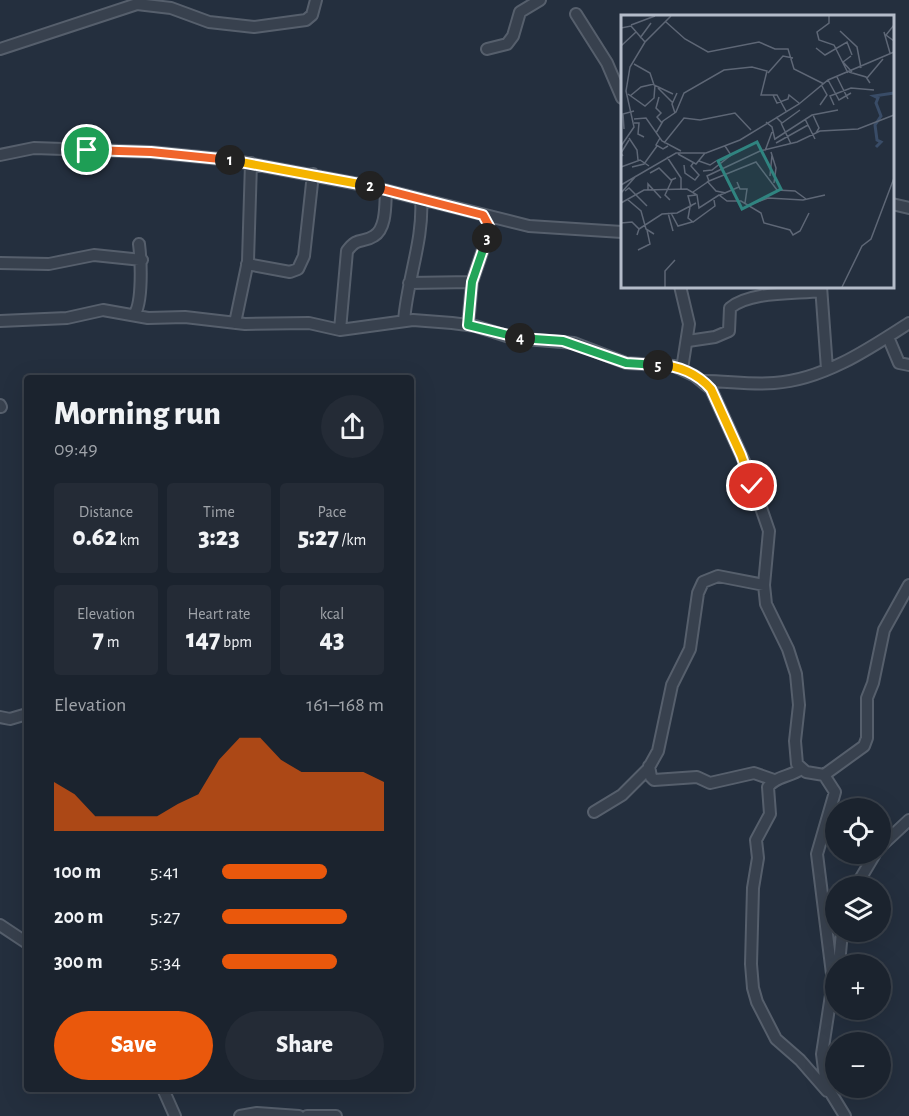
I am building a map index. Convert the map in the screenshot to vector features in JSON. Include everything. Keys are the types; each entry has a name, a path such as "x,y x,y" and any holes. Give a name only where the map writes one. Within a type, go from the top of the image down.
{"street":[{"path":"0,50 137,4 171,8 209,22 254,27 306,20 312,15 316,0"},
{"path":"487,49 507,44 513,36 520,12 540,0"},
{"path":"576,14 607,63 621,96"},
{"path":"0,155 34,148 114,150 251,163 313,174 529,226 621,232"},
{"path":"235,323 247,264 251,163"},
{"path":"247,264 290,272 298,269 304,256 313,174"},
{"path":"340,330 347,251 353,243 375,236 379,231 386,191"},
{"path":"404,321 421,222 421,199"},
{"path":"894,204 909,208"},
{"path":"468,325 472,282 489,232 488,221 483,215"},
{"path":"134,315 140,305 139,244"},
{"path":"0,263 49,264 94,255 141,260"},
{"path":"409,283 472,282"},
{"path":"680,288 689,324 682,369"},
{"path":"688,341 715,337 729,331 730,308 744,300 821,289 827,354 831,367"},
{"path":"0,321 67,318 103,310 148,318 185,317 235,323 309,323 340,330 404,321 468,325 513,338 574,343 626,363 664,365 682,369 704,381 711,389 741,455 767,524 770,542 764,585 769,615 788,649 796,674 799,705 795,755 801,769"},
{"path":"704,381 776,383 810,376 888,337 909,323"},
{"path":"888,337 899,363 909,364"},
{"path":"594,812 621,795 649,766 661,742 672,685 690,649 698,593 703,582 718,576 764,585"},
{"path":"824,775 864,746 867,738 867,698 873,683 884,630 909,585"},
{"path":"0,717 10,719 24,715"},
{"path":"649,766 651,777 654,780 697,777 710,783 754,773 774,780 792,776 801,769"},
{"path":"801,769 824,775 835,792 817,854 831,954"},
{"path":"774,780 767,792 770,814 756,840 758,858 753,888 753,988 757,1002 776,1039 800,1060 825,1088"},
{"path":"891,837 909,820"},
{"path":"0,925 24,941"},
{"path":"825,1035 822,1054 825,1071"},
{"path":"164,1092 175,1116"},
{"path":"832,1098 844,1116"},
{"path":"240,1116 257,1113 299,1116"},
{"path":"307,1116 336,1116"}],"route":[{"path":"87,150 151,152 251,163 405,194 483,215 488,221 489,232 472,282 468,325 513,338 574,343 603,356 634,364 674,366 704,381 711,389 722,411 726,426 748,470 752,486"}]}
